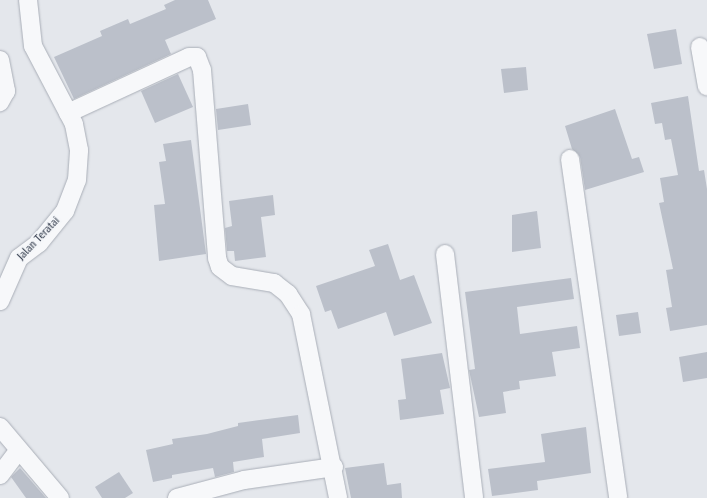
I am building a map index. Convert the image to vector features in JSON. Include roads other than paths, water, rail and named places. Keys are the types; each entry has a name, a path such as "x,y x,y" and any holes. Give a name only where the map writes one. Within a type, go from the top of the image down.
{"street":[{"name":"Jalan Teratai","path":"0,301 19,258 39,243 65,211 74,186 79,150 68,113 33,46 28,0"},
{"path":"700,47 707,86"},
{"path":"68,113 189,57 197,58 202,70 205,136 219,263 232,276 274,283 288,294 301,314 334,467 338,498"},
{"path":"0,60 6,91 0,102"},
{"path":"570,159 618,498"},
{"path":"444,254 474,498"},
{"path":"0,427 60,498"},
{"path":"0,475 19,450"},
{"path":"177,498 244,480 334,467"}]}
